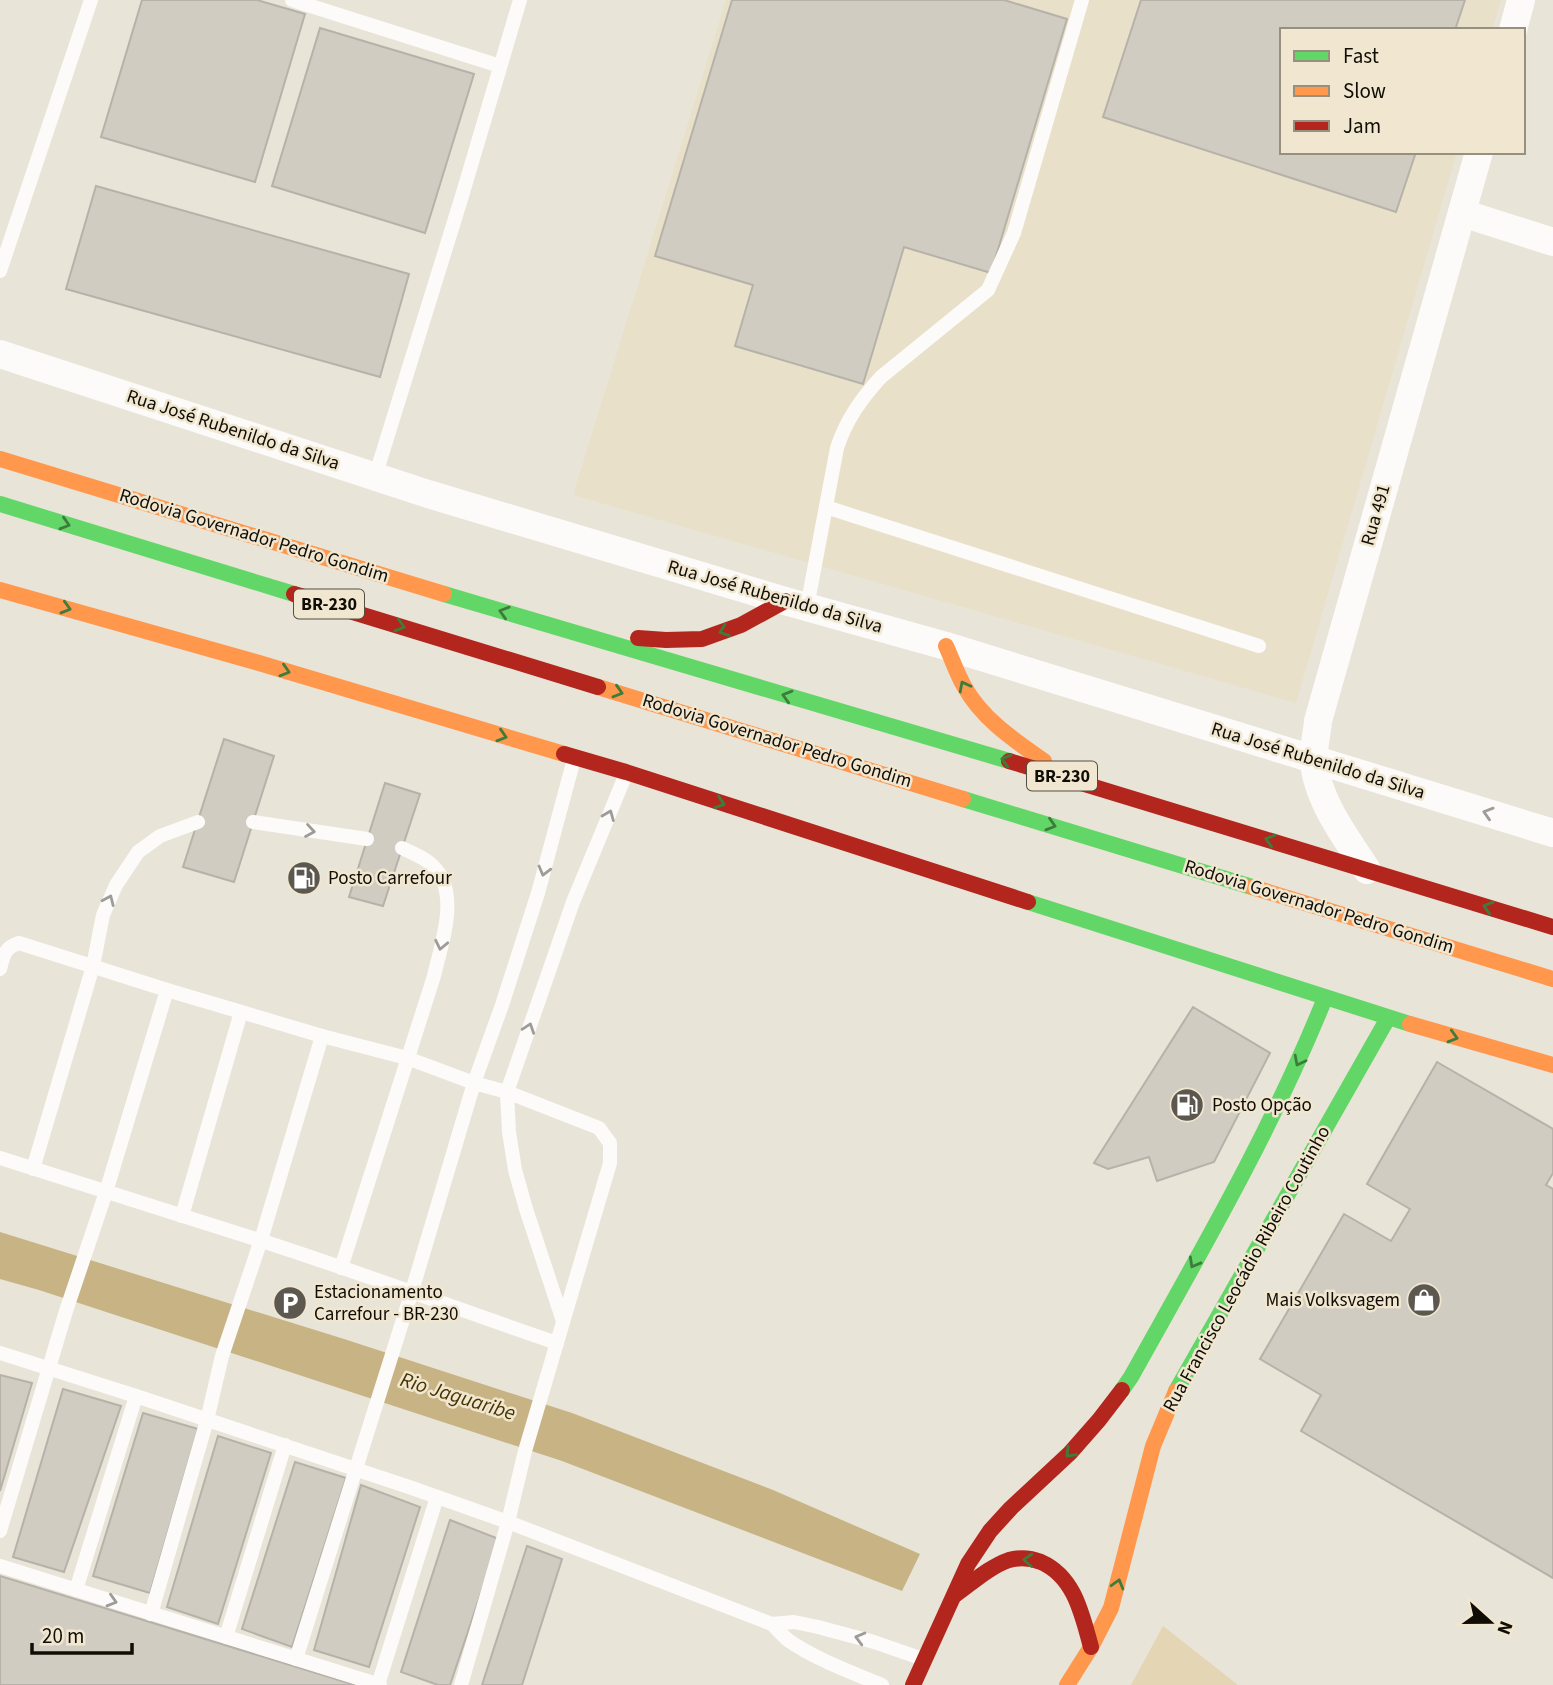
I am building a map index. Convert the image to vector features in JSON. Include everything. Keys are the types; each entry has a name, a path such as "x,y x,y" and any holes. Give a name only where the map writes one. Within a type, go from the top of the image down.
{"main road":[{"name":"Rodovia Governador Pedro Gondim","path":"0,459 570,632 1069,778 1553,927"},
{"name":"Rodovia Governador Pedro Gondim","path":"0,504 1553,979"},
{"path":"0,590 259,663 626,772 1388,1018 1553,1065"},
{"path":"570,632 666,640 702,639 796,604"},
{"path":"946,646 965,690 983,715 1014,741 1069,778"},
{"path":"913,1685 968,1564 990,1531 1070,1453 1131,1377 1226,1205 1304,1050 1325,998"},
{"name":"Rua Francisco Leocádio Ribeiro Coutinho","path":"1067,1685 1111,1608 1153,1446 1180,1382 1388,1018"},
{"path":"953,1597 1010,1560 1030,1558 1047,1563 1060,1572 1079,1604 1091,1647"}],"street":[{"path":"1514,28 1521,0"},
{"name":"Rua 491","path":"1367,870 1332,815 1320,789 1314,761 1318,721 1478,154"},
{"path":"1462,213 1553,242"},
{"name":"Rua José Rubenildo da Silva","path":"0,354 455,502 946,646 1553,833"}],"lane":[{"path":"0,271 91,0"},
{"path":"292,0 500,66"},
{"path":"375,477 520,0"},
{"path":"796,604 826,508 837,448 850,415 881,377 988,290 1014,233 1082,0"},
{"path":"826,508 1259,646"},
{"path":"296,1660 412,1292 474,1083 534,905 575,758"},
{"path":"563,1321 515,1170 507,1092 573,902 626,772"},
{"path":"33,1169 93,966 103,915 116,885 138,852 160,836 198,822"},
{"path":"253,822 367,839"},
{"path":"341,1268 434,976 443,939 448,900 443,878 429,862 402,848"},
{"path":"0,969 10,946 19,943 241,1012 407,1058 474,1083 507,1092 599,1128 610,1143 610,1164 525,1451 508,1522 461,1685"},
{"path":"0,1531 167,990"},
{"path":"182,1216 241,1012"},
{"path":"151,1614 207,1420 222,1356 261,1240 322,1036"},
{"path":"0,1158 261,1240 557,1343"},
{"path":"0,1353 285,1445 508,1522 772,1624 788,1640 811,1653 882,1685"},
{"path":"76,1590 136,1396"},
{"path":"226,1637 285,1445"},
{"path":"0,1566 379,1685 437,1497"},
{"path":"772,1624 794,1622 818,1627 924,1659"}],"shaded area":[{"path":"726,0 1501,0 1493,28 1280,28 1280,154 1456,154 1296,703 573,495"},
{"path":"1163,1626 1238,1685 1131,1685"}],"water":[{"name":"Rio Jaguaribe","path":"0,1232 572,1413 773,1490 920,1554 902,1591 562,1461 0,1279"}],"building":[{"path":"142,0 257,0 305,14 255,182 101,137"},
{"path":"732,0 1004,0 1067,19 991,273 904,247 863,384 735,346 753,285 655,256"},
{"path":"1141,0 1465,0 1456,28 1280,28 1280,154 1415,154 1396,212 1103,117"},
{"path":"320,28 474,74 425,233 272,186"},
{"path":"96,186 409,274 380,377 66,289"},
{"path":"224,739 274,756 234,882 183,867"},
{"path":"385,783 420,794 383,906 349,897"},
{"name":"Posto Opção","path":"1193,1007 1270,1053 1214,1162 1157,1181 1149,1157 1108,1169 1094,1163"},
{"name":"Mais Volksvagem","path":"1437,1062 1553,1129 1553,1173 1546,1185 1553,1189 1553,1578 1301,1431 1321,1395 1260,1359 1344,1214 1391,1241 1410,1209 1367,1184"},
{"path":"0,1375 32,1383 0,1491"},
{"path":"63,1389 121,1406 64,1572 13,1557"},
{"path":"143,1413 198,1429 150,1593 93,1576"},
{"path":"218,1436 271,1453 218,1624 167,1607"},
{"path":"295,1462 346,1478 292,1647 242,1629"},
{"path":"361,1485 420,1507 369,1667 314,1650"},
{"path":"450,1520 499,1539 450,1685 438,1685 401,1672"},
{"path":"527,1546 562,1559 522,1685 482,1685"},
{"path":"0,1576 355,1685 0,1685"}],"traffic: fast":[{"path":"0,504 294,594"},
{"path":"444,594 1009,761"},
{"path":"963,799 1252,887"},
{"path":"1028,902 1410,1024"},
{"path":"1122,1390 1259,1143 1325,998"},
{"path":"1176,1391 1388,1018"}],"traffic: slow":[{"path":"0,459 444,594"},
{"path":"0,590 259,663 564,754"},
{"path":"946,646 961,681 980,709 1000,728 1044,761"},
{"path":"598,687 963,799"},
{"path":"1252,887 1553,979"},
{"path":"1410,1024 1553,1065"},
{"path":"1067,1685 1111,1608 1153,1446 1176,1391"}],"traffic: jam":[{"path":"294,594 598,687"},
{"path":"638,638 702,639 741,625 785,601"},
{"path":"564,754 1028,902"},
{"path":"1009,761 1553,927"},
{"path":"913,1685 968,1564 990,1531 1070,1453 1122,1390"},
{"path":"955,1595 988,1571 1009,1560 1025,1558 1041,1562 1062,1577 1069,1587 1080,1610 1091,1647"}],"place":[{"name":"Posto Carrefour","path":"304,878"},
{"name":"Posto Opção","path":"1187,1105"},
{"name":"Mais Volksvagem","path":"1424,1300"},
{"name":"Estacionamento Carrefour - BR-230","path":"290,1303"}]}
